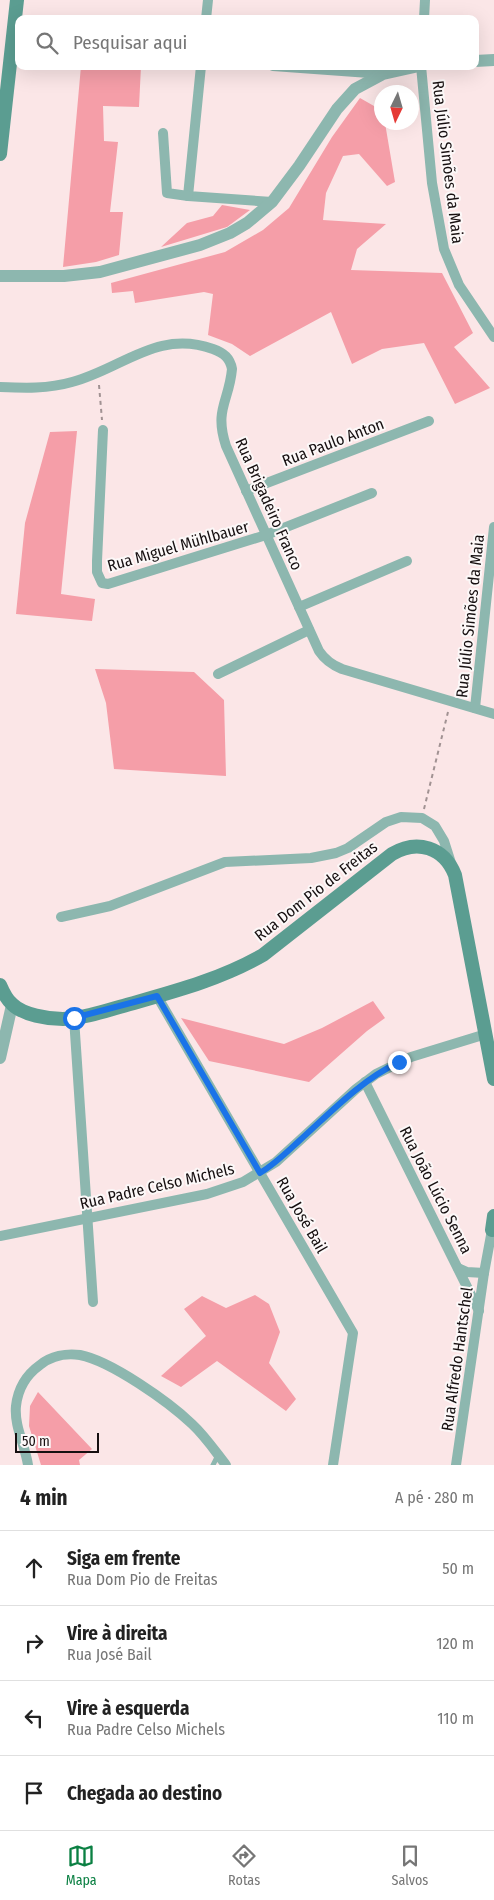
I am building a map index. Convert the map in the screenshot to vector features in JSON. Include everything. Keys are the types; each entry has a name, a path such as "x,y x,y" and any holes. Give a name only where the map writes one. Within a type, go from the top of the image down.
{"main road":[{"path":"0,154 4,77 17,0"},
{"name":"Rua Dom Pio de Freitas","path":"12,1005 33,1014 61,1019 74,1018 157,996 225,975 263,955 401,848 422,846 443,856 451,864"},
{"path":"451,864 459,890 494,1079"},
{"path":"1,990 12,1005"}],"street":[{"path":"206,15 208,0"},
{"path":"424,15 425,0"},
{"path":"479,61 494,60"},
{"path":"188,196 201,70"},
{"path":"328,70 383,74"},
{"path":"0,276 82,275 118,268 169,254 200,245 230,233 247,223 272,202 345,98 355,89 383,74 402,70"},
{"name":"Rua Júlio Simões da Maia","path":"420,70 432,183 442,244 447,260 459,285 494,337"},
{"path":"163,134 167,193 272,202"},
{"name":"Rua Brigadeiro Franco","path":"0,387 46,387 73,382 98,373 149,349 170,344 199,345 223,353 231,363 232,369 230,384 222,406 220,425 226,446 309,630 324,658 335,666 494,714"},
{"name":"Rua Paulo Anton","path":"246,491 430,421"},
{"name":"Rua Miguel Mühlbauer","path":"103,430 97,566 99,579 102,583 108,584 266,535"},
{"path":"266,535 372,493"},
{"name":"Rua Júlio Simões da Maia","path":"475,708 491,587 494,527"},
{"path":"299,607 408,561"},
{"path":"218,674 309,630"},
{"path":"61,917 110,906 225,862 323,856 348,848 393,819 407,816 422,818 440,832 451,864"},
{"name":"Rua José Bail","path":"157,996 353,1334 333,1465"},
{"path":"0,1058 4,1026 12,1005"},
{"path":"74,1018 93,1302"},
{"name":"Rua Padre Celso Michels","path":"0,1236 222,1190 243,1182 276,1162 365,1082 388,1068 411,1058 486,1034"},
{"name":"Rua João Lúcio Senna","path":"365,1082 479,1311"},
{"name":"Rua Alfredo Hantschel","path":"456,1465 484,1272 493,1225"},
{"path":"458,1268 472,1272 484,1272"},
{"path":"28,1465 17,1422 18,1393 25,1379 33,1370 46,1361 66,1354 92,1358 150,1391 192,1424 226,1465"}],"lane":[{"path":"213,1465 218,1455"}],"path":[{"path":"98,373 103,430"},
{"path":"422,818 451,701"}],"shaded area":[{"path":"81,70 141,70 139,107 103,106 104,141 118,142 110,212 123,212 119,255 96,262 63,267"},
{"path":"360,98 374,106 374,130 386,130 395,182 387,186 359,154 343,156 326,193 323,220 386,224 357,249 351,270 442,273 473,333 454,347 490,388 455,404 424,343 382,349 352,364 331,312 250,356 232,344 208,335 213,294 204,292 135,303 133,291 112,293 111,283 225,252 263,230 289,208 332,137"},
{"path":"222,205 250,210 227,227 161,247 187,223 213,216"},
{"path":"77,431 61,594 95,599 92,621 16,614 25,523 50,432"},
{"path":"95,669 194,672 224,700 226,776 114,769 106,703"},
{"path":"373,1001 385,1018 367,1031 309,1082 209,1061 181,1018 284,1044 322,1028"},
{"path":"255,1295 269,1304 280,1332 269,1363 296,1399 286,1411 217,1361 181,1387 161,1376 206,1336 184,1309 202,1296 226,1308"},
{"path":"38,1392 92,1449 79,1460 80,1465 41,1465 29,1426 30,1406"}],"route":[{"path":"74,1018 157,996 260,1173 276,1162 356,1089 376,1074 399,1062"}]}
